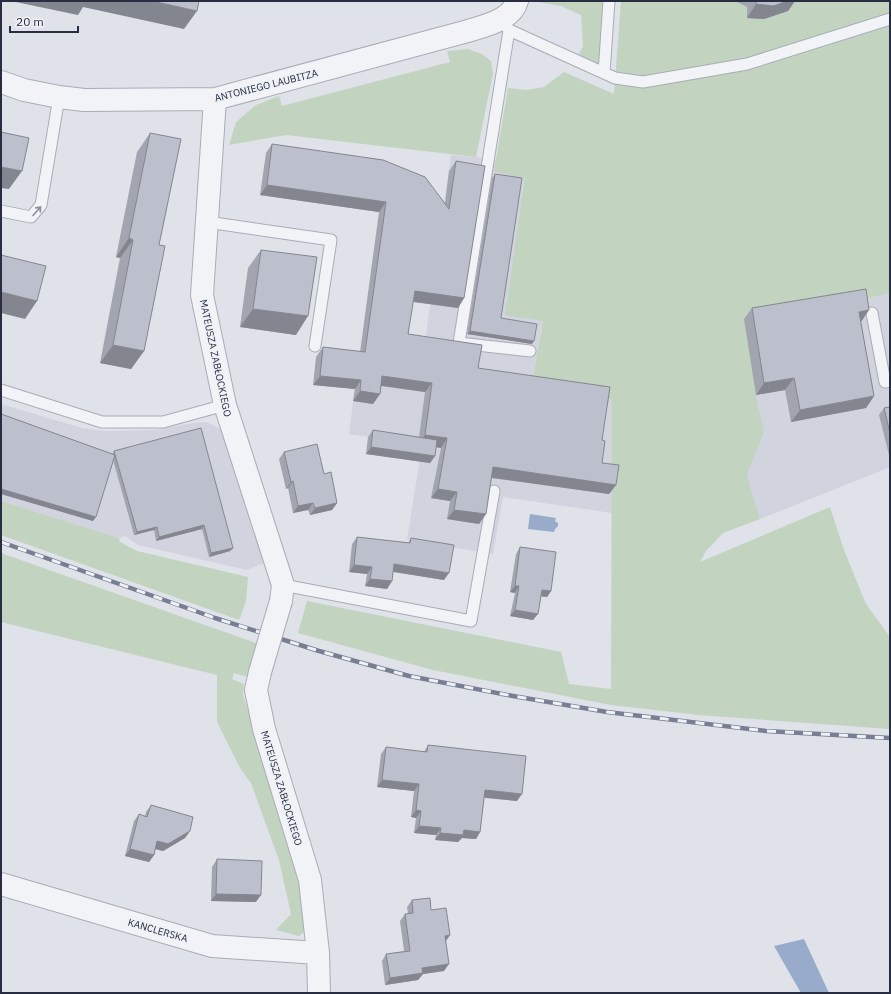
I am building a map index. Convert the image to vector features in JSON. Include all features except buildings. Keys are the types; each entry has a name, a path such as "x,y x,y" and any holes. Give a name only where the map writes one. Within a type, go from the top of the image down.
{"street":[{"name":"ANTONIEGO LAUBITZA","path":"1,82 24,90 84,100 215,100 444,39 506,25 517,1"},
{"name":"MATEUSZA ZABŁOCKIEGO","path":"215,100 202,295 225,405 282,593 256,690 264,729 310,880 318,953 319,993"},
{"name":"KANCLERSKA","path":"1,884 212,946 318,953"}],"lane":[{"path":"604,73 609,1"},
{"path":"530,351 460,342 506,25 615,78 643,82 746,64 890,19"},
{"path":"1,211 31,217 41,205 59,97"},
{"path":"207,222 331,240 315,346"},
{"path":"872,313 885,382 890,381"},
{"path":"1,390 102,422 163,422 225,405"},
{"path":"282,593 471,621 494,491"}],"shaded area":[{"path":"451,155 569,170 531,386 612,399 612,513 503,497 493,554 407,540 422,445 349,434 356,379 421,370"},
{"path":"890,293 890,467 760,519 747,475 764,432 756,395 858,301"},
{"path":"1,404 82,428 104,431 154,430 207,422 221,429 264,563 247,570 138,545 125,536 119,538 1,501"}],"green space":[{"path":"533,1 603,1 599,64 590,61 579,54 583,47 581,15 561,6"},
{"path":"621,1 890,1 890,293 858,301 756,395 764,432 747,475 760,519 723,533 706,551 700,562 830,507 844,550 866,604 890,637 890,729 698,715 611,705 433,670 298,633 307,601 561,652 569,684 611,689 612,399 531,387 543,321 505,315 525,178 494,171 508,88 527,90 544,87 564,72 614,94"},
{"path":"468,49 482,54 491,61 493,74 476,157 286,135 229,145 236,122 256,105 279,96 282,106 450,62 447,51"},
{"path":"1,501 119,538 120,542 137,551 248,577 246,601 239,620 1,535"},
{"path":"1,553 259,644 248,677 234,673 232,679 244,684 243,695 302,882 305,924 304,932 299,936 276,930 291,914 279,860 251,783 240,768 217,722 217,675 1,622"}],"water":[{"path":"530,514 556,518 555,521 558,523 558,526 554,532 528,529"},
{"path":"804,939 829,993 801,993 774,946"}],"railway":[{"path":"1,542 215,618 319,651 409,676 607,712 766,731 890,738"}]}
